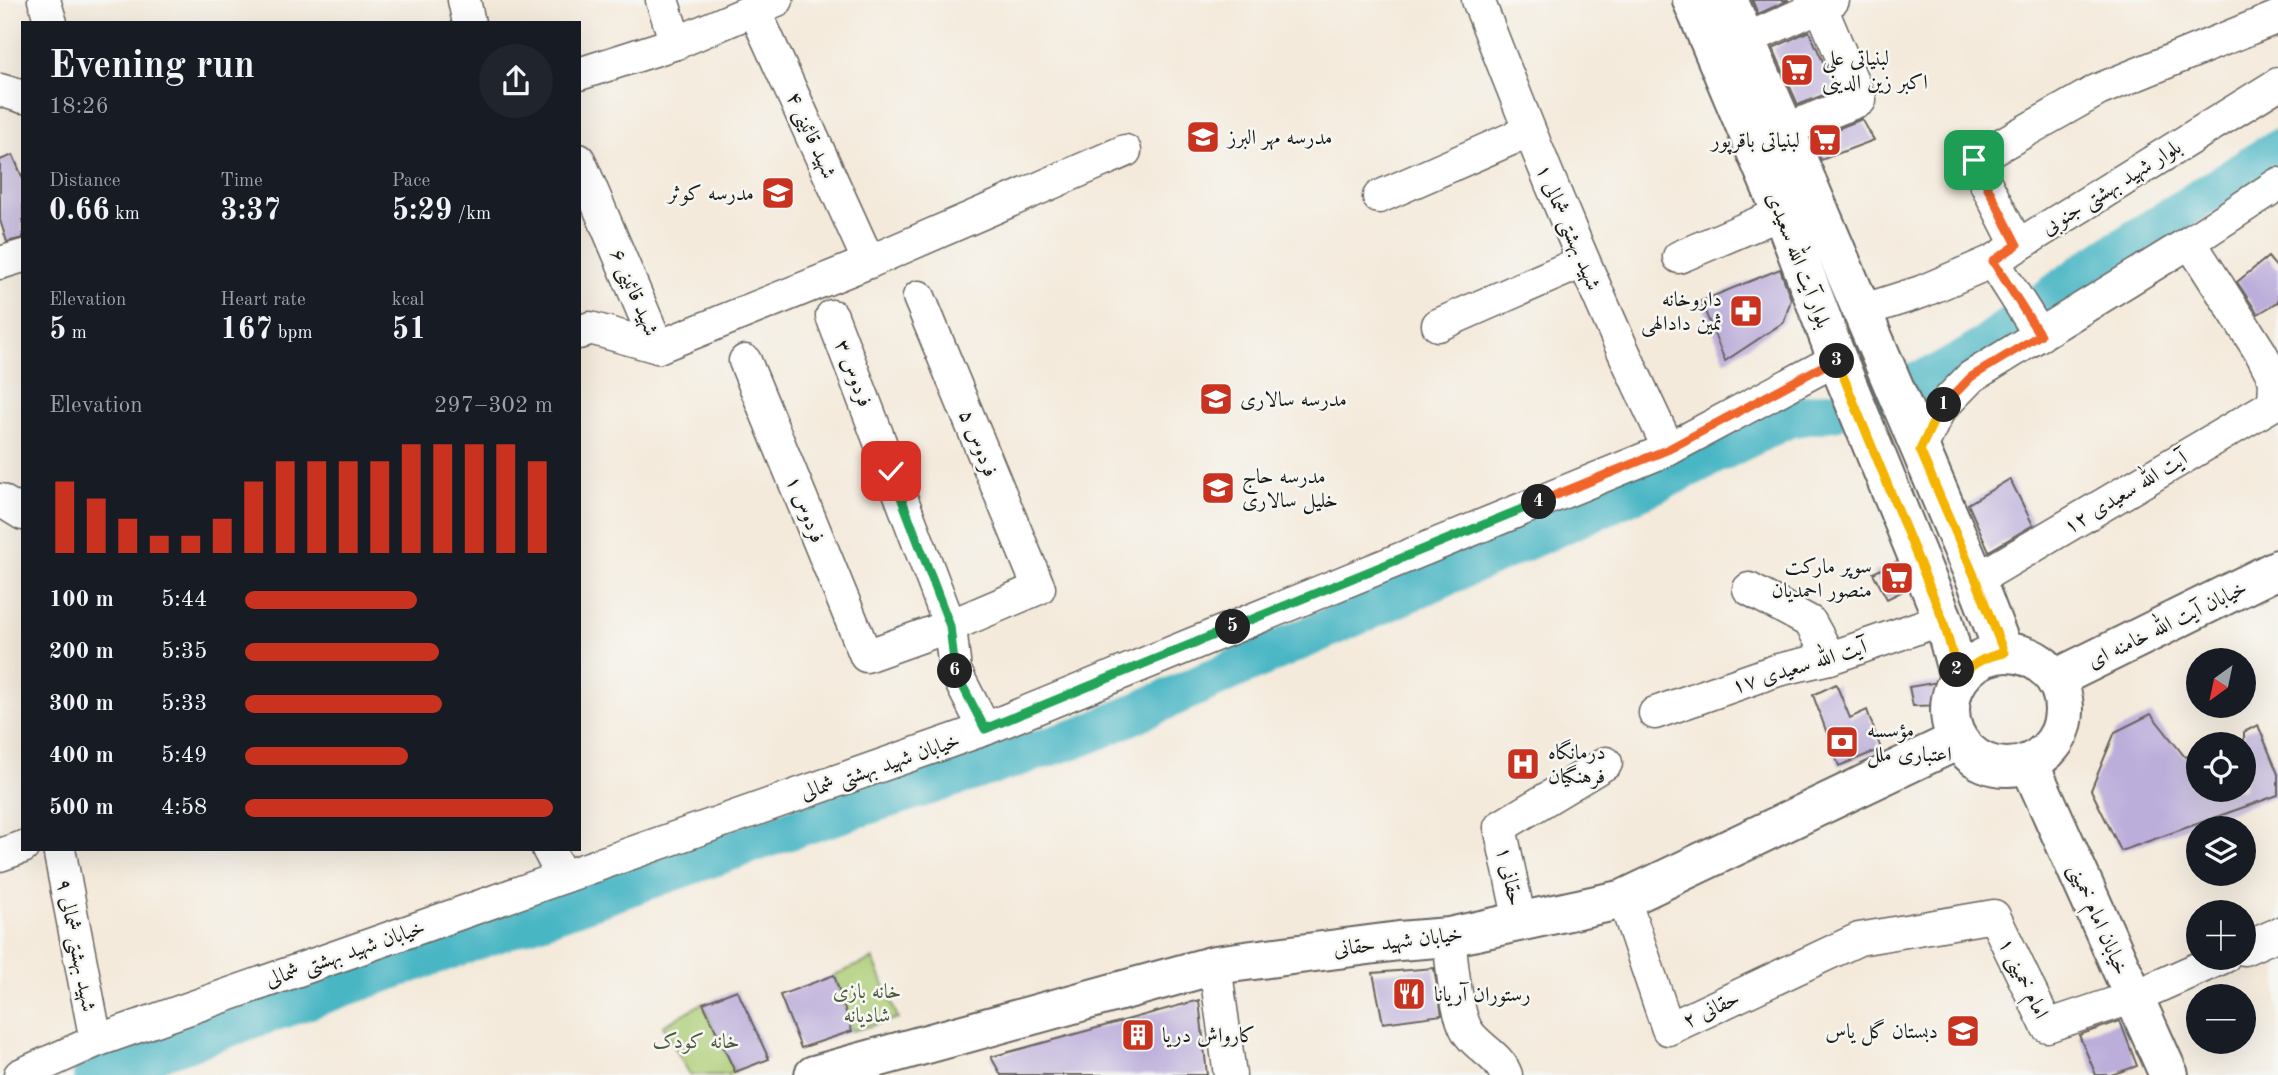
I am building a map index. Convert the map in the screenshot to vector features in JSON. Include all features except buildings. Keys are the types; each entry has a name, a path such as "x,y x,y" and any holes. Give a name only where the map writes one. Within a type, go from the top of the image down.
{"main road":[{"name":"بلوار آیت الله سعیدی","path":"1692,0 1782,213 1836,359 1943,620 1959,678"},
{"name":"بلوار آیت الله سعیدی","path":"1728,0 1976,580 2004,653"},
{"name":"خیابان آیت الله خامنه ای","path":"2055,679 2278,569"},
{"path":"2004,653 2019,654 2033,659 2055,679 2062,694 2062,726 2045,752 2029,763 1999,766 1983,761 1969,752 1958,740 1952,725 1952,693 1959,678 1971,665 1986,657 2004,653"},
{"name":"خیابان شهید حقانی","path":"814,1075 1215,965 1449,937 1624,899 1958,740"},
{"name":"خیابان امام خمینی","path":"2029,763 2169,1075"}],"street":[{"path":"44,0 50,21"},
{"path":"464,0 469,21"},
{"path":"662,0 676,43"},
{"name":"شهید بهشتی شمالی ۱","path":"1478,0 1582,262 1669,449"},
{"path":"1745,40 1824,2 1860,100 1785,130"},
{"path":"581,73 676,43 766,4"},
{"name":"شهید قائینی ۴","path":"766,4 869,262"},
{"path":"2040,335 2005,253 1974,160 2098,90 2278,17"},
{"name":"بلوار شهید بهشتی جنوبی","path":"1861,311 1921,292 2005,253 2278,84"},
{"path":"0,90 21,96"},
{"path":"1379,197 1529,131"},
{"path":"581,332 590,328 658,347 869,262 1125,151"},
{"name":"شهید قائینی ۶","path":"581,165 658,347"},
{"path":"1920,450 1939,410 1971,377 2190,242 2278,184"},
{"path":"1679,257 1782,213"},
{"path":"2190,242 2269,348 2275,380 2276,407"},
{"path":"0,263 21,257"},
{"path":"1438,325 1582,262"},
{"name":"فردوس ۵","path":"919,297 1039,588 950,626"},
{"name":"فردوس ۳","path":"832,316 950,626 955,671 985,729"},
{"name":"خیابان شهید بهشتی شمالی","path":"20,1075 96,1041 985,729 1669,449 1836,359"},
{"name":"فردوس ۱","path":"745,361 866,656 950,626"},
{"name":"آیت الله سعیدی ۱۲","path":"1976,580 2276,407"},
{"path":"0,500 21,513"},
{"path":"1749,589 1810,622 1830,659"},
{"name":"آیت الله سعیدی ۱۷","path":"1655,713 1778,670 1830,659 1943,620"},
{"name":"حقانی ۱","path":"1520,922 1500,827 1606,763"},
{"path":"0,855 21,848"},
{"name":"شهید بهشتی شمالی ۹","path":"59,851 96,1041"},
{"path":"549,851 564,877"},
{"name":"حقانی ۲","path":"1624,899 1668,1029 1859,939 1879,935"},
{"name":"امام خمینی ۱","path":"1879,935 1994,915 2047,1026 2134,997"},
{"path":"2256,944 2278,934"},
{"path":"1449,937 1459,1010 1468,1034 1502,1064 1506,1075"},
{"path":"1215,965 1230,1075"},
{"path":"2134,997 2195,970"}],"green space":[{"name":"خانه بازی شادیانه","path":"873,959 898,1018 852,1031 834,975"},
{"name":"خانه کودک","path":"703,1003 735,1072 727,1075 690,1075 663,1026"}],"waterway":[{"path":"1866,399 1941,373 1971,356 2083,273 2278,149"},
{"path":"93,1075 801,826 1086,735 1663,480 1788,418 1833,411"}],"place":[{"name":"لبنیاتی علی اکبر زین الدینی","path":"1797,70"},
{"name":"مدرسه مهر البرز","path":"1203,137"},
{"name":"لبنیاتی باقرپور","path":"1825,140"},
{"name":"مدرسه کوثر","path":"778,193"},
{"name":"داروخانه ثمین دادالهی","path":"1746,311"},
{"name":"مدرسه سالاری","path":"1216,399"},
{"name":"مدرسه حاج خلیل سالاری","path":"1218,488"},
{"name":"سوپر مارکت منصور احمدیان","path":"1897,578"},
{"name":"مؤسسه اعتباری ملل","path":"1842,742"},
{"name":"درمانگاه فرهنگیان","path":"1523,764"},
{"name":"رستوران آریانا","path":"1409,994"},
{"name":"دبستان گل یاس","path":"1963,1031"},
{"name":"کارواش دریا","path":"1138,1035"}],"route":[{"path":"891,471 950,626 955,671 985,729 1669,449 1836,359 1943,620 1959,678 1971,665 1986,657 2004,653 1987,606 1920,450 1939,410 1971,377 2040,335 1993,261 2017,245 1974,160"}]}
